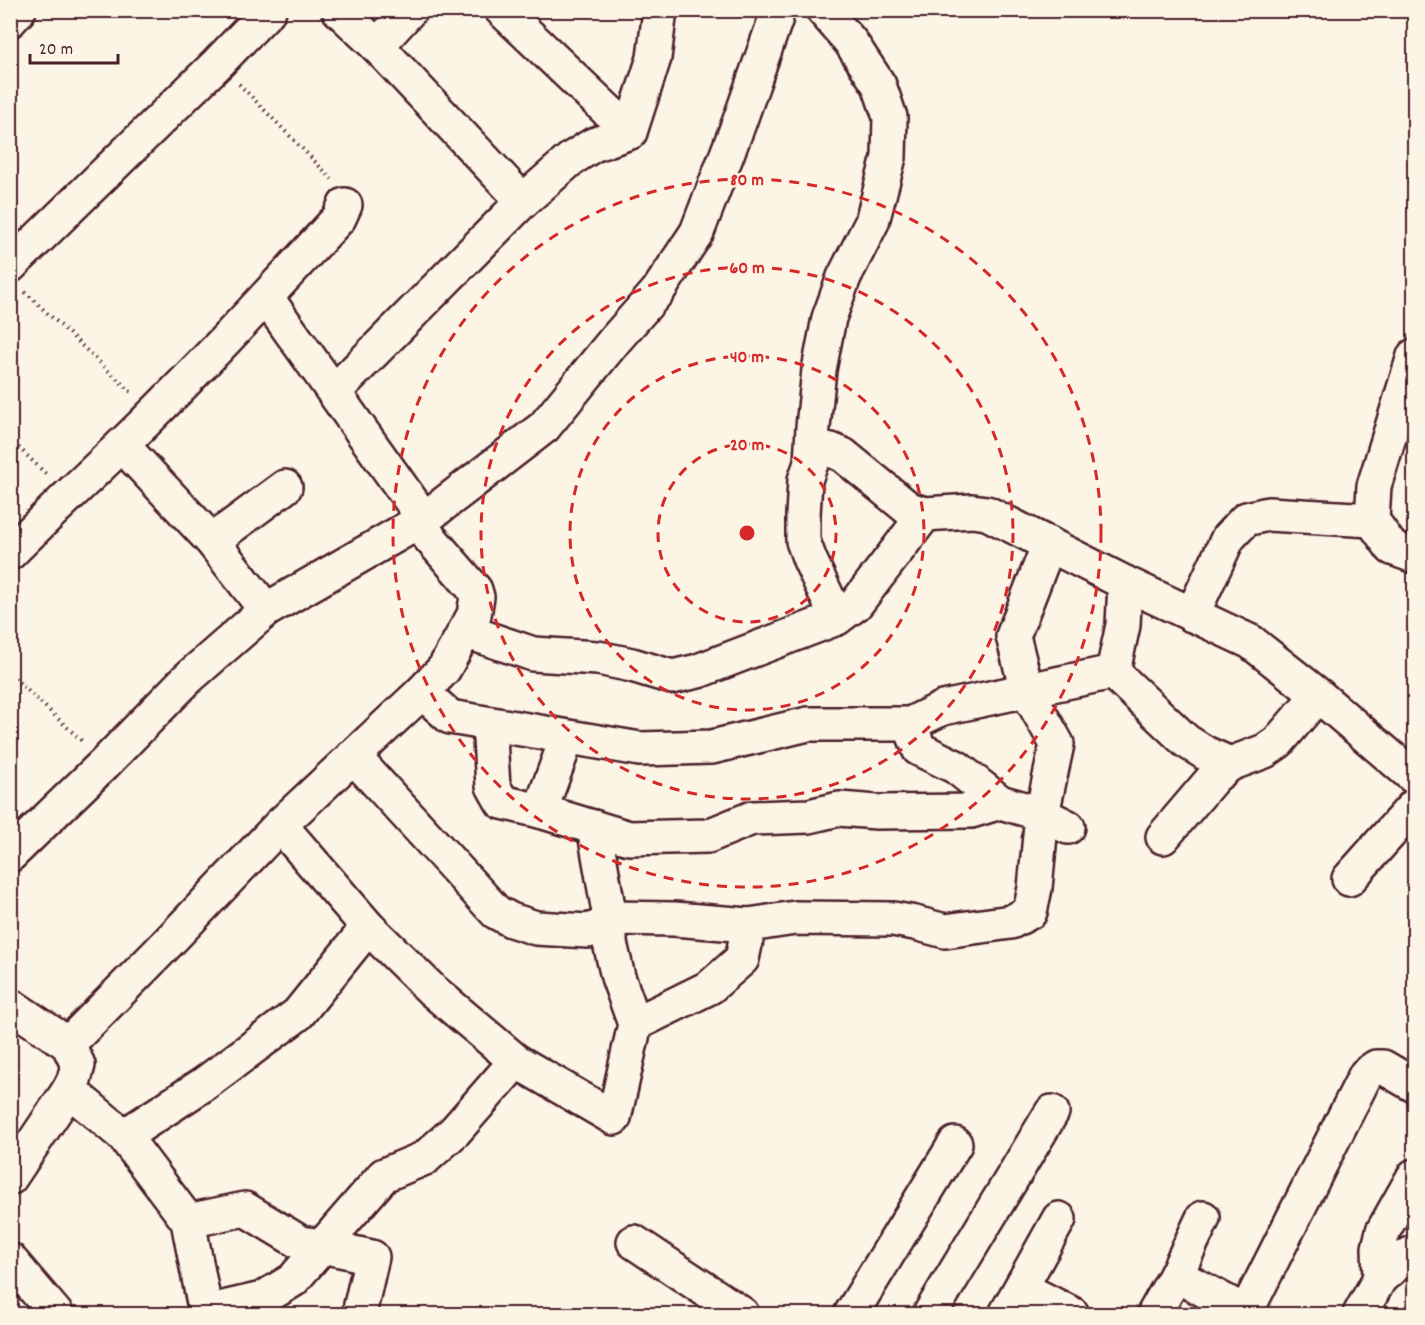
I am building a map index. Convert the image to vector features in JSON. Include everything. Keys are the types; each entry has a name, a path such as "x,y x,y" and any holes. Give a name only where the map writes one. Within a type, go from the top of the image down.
{"street":[{"path":"10,20 19,10"},
{"path":"15,276 269,10"},
{"path":"339,10 377,46 523,201"},
{"path":"377,46 410,10"},
{"path":"502,10 630,132"},
{"path":"630,132 654,58 660,10"},
{"path":"10,855 187,680 266,610 421,521 544,427 658,291 697,232 739,123 776,18 776,10"},
{"path":"812,463 819,370 829,318 844,277 872,222 889,157 890,117 879,86 850,41 824,10"},
{"path":"334,392 523,201 571,159 593,145 630,132"},
{"path":"10,553 122,445 266,297 339,218 345,206"},
{"path":"68,1044 280,825 444,669 474,615 477,597 475,590 421,521 334,392 266,297"},
{"path":"1414,356 1374,486 1372,520 1392,548 1414,556"},
{"path":"122,445 212,541 266,610"},
{"path":"837,618 803,541 802,515 805,480 812,463 821,451 831,450 843,455 909,509 925,514 972,511 987,513 1125,583 1251,642 1318,695 1414,777"},
{"path":"212,541 285,487"},
{"path":"465,631 533,654 598,658 672,677 698,671 837,618 856,604 925,514"},
{"path":"1192,615 1228,538 1246,519 1268,514 1372,520"},
{"path":"353,756 496,912 511,920 536,928 588,931 602,926 610,918 674,919 749,925 795,918 893,919 945,932 1011,922 1030,912 1055,820 1057,744 1027,691 1013,636 1049,544"},
{"path":"1113,672 1123,625 1125,583"},
{"path":"422,692 450,717 639,749 712,747 808,724 910,724 942,708 1113,672"},
{"path":"1113,672 1186,741 1205,753 1230,764"},
{"path":"1163,837 1215,777 1230,764 1265,751 1278,742 1318,695"},
{"path":"489,724 493,786 502,802 629,838 708,836 752,818 809,816 839,809 877,812 971,811 1000,802"},
{"path":"910,724 919,749 956,767 1000,802 1055,820"},
{"path":"540,811 567,738"},
{"path":"1349,879 1414,806"},
{"path":"280,825 368,927 432,990 516,1061 614,1118 635,1024 618,978 610,943 610,918 594,827"},
{"path":"635,1024 711,987 742,959 749,925"},
{"path":"124,1136 204,1084 298,1014 368,927"},
{"path":"10,1005 68,1044 78,1065 69,1090 10,1178"},
{"path":"69,1090 124,1136 188,1221 206,1313 262,1299 293,1280 384,1175 424,1158 454,1131 516,1061"},
{"path":"1176,1275 1246,1314 1366,1074 1376,1067 1383,1067 1414,1085"},
{"path":"930,1314 1052,1112"},
{"path":"852,1314 955,1144"},
{"path":"1380,1278 1379,1248 1383,1231 1414,1176"},
{"path":"188,1221 245,1209 301,1243 372,1257 359,1314"},
{"path":"1154,1314 1176,1275 1203,1218"},
{"path":"1059,1219 1013,1301 1072,1314"},
{"path":"634,1242 742,1314"},
{"path":"1360,1314 1380,1278 1414,1252"},
{"path":"10,1260 56,1314"}],"path":[{"path":"218,63 341,188 345,206"},
{"path":"15,276 153,413"},
{"path":"10,438 68,496"},
{"path":"10,674 105,763"}]}
